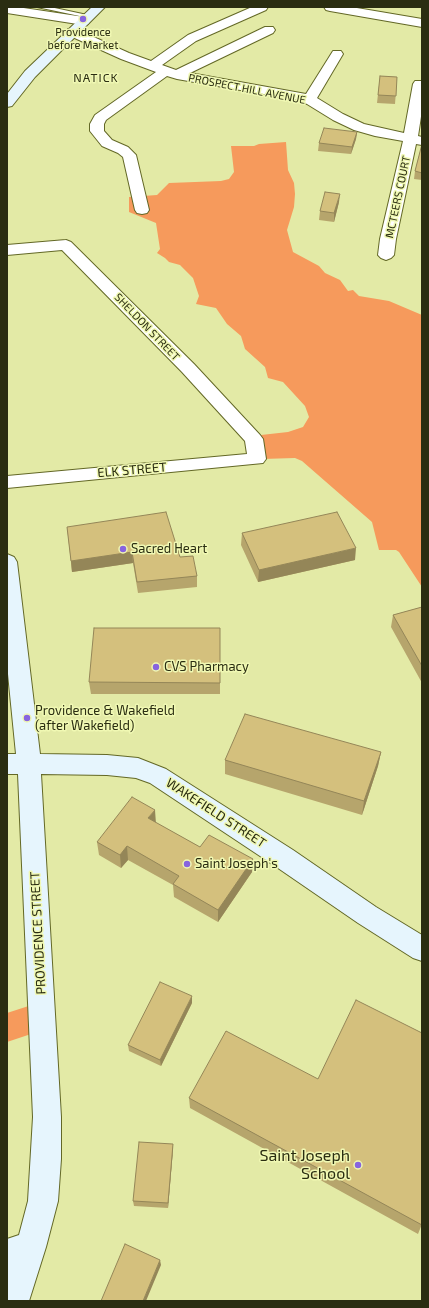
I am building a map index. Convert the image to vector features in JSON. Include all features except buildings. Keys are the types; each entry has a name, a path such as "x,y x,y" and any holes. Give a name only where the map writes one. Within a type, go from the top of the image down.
{"main road":[{"path":"7,103 30,74 99,7"},
{"name":"PROVIDENCE STREET","path":"7,562 18,764 47,1117 43,1201 19,1250 13,1301"},
{"name":"WAKEFIELD STREET","path":"18,764 107,765 138,768 158,776 284,858 367,915 422,949"}],"street":[{"path":"142,210 129,155 123,150 107,143 102,138 97,131 97,124 100,118 165,70 192,38 262,7"},
{"path":"330,7 422,23"},
{"path":"7,9 86,19"},
{"path":"165,70 269,30"},
{"name":"PROSPECT HILL AVENUE","path":"72,32 112,50 165,70 297,96 309,100 359,127 416,140"},
{"path":"309,100 337,54"},
{"name":"MCTEERS COURT","path":"386,255 388,239 416,140 420,84"},
{"name":"SHELDON STREET","path":"7,250 66,245 188,368 254,439 257,459"},
{"name":"ELK STREET","path":"7,482 257,459"}],"lane":[{"path":"40,7 86,19"}],"shaded area":[{"path":"286,142 288,170 294,183 295,194 294,207 287,230 293,252 319,266 325,273 340,280 348,291 353,290 359,296 389,301 422,315 422,587 399,552 396,550 379,550 372,522 302,461 295,458 262,459 252,436 288,432 303,427 309,417 305,406 283,382 268,378 265,367 245,349 241,336 227,324 216,308 196,304 199,296 193,278 180,265 169,262 157,253 160,249 156,223 129,212 129,197 157,195 169,183 221,181 229,179 234,172 231,146 254,146 259,144"},
{"path":"41,1002 40,1031 7,1042 7,1013"}],"place":[{"name":"Providence before Market","path":"83,19"},
{"name":"Sacred Heart","path":"123,549"},
{"name":"CVS Pharmacy","path":"156,667"},
{"name":"Providence & Wakefield (after Wakefield)","path":"27,718"},
{"name":"Saint Joseph's","path":"187,864"},
{"name":"Saint Joseph School","path":"358,1165"}],"district":[{"name":"NATICK","path":"96,78"}]}
